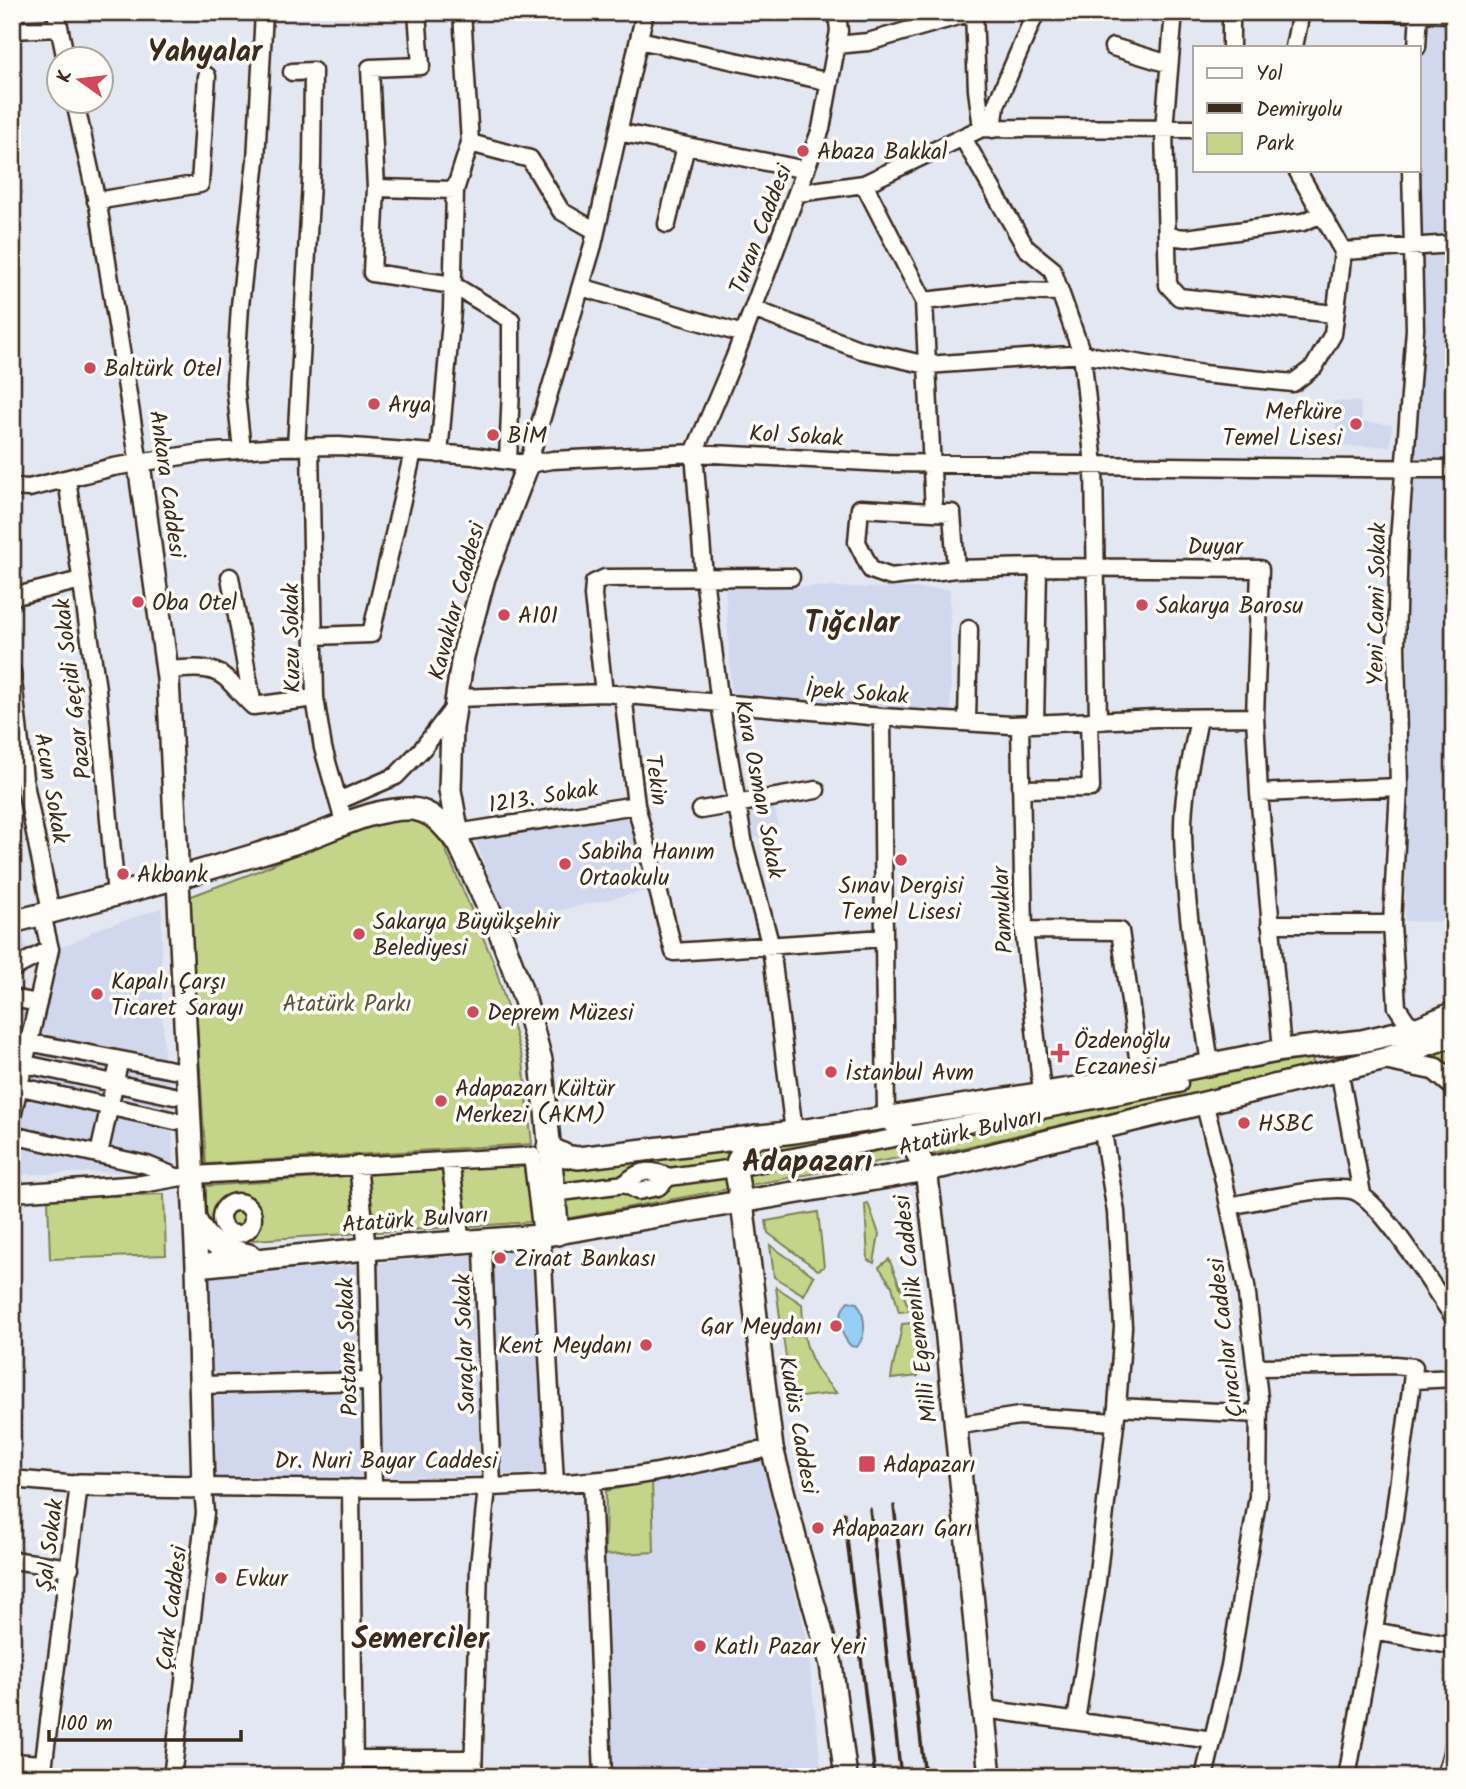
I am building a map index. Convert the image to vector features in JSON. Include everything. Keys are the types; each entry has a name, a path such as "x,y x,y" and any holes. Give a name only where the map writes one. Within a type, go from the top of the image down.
{"main road":[{"name":"Kavaklar Caddesi","path":"518,462 463,656 452,728 450,790 459,840 501,935 525,1000 541,1060 553,1193 549,1235"},
{"name":"Ankara Caddesi","path":"139,464 167,670 177,878 184,1176 194,1217 197,1266 203,1487"},
{"path":"12,922 177,878 382,811 414,809 441,821 459,840"},
{"name":"Atatürk Bulvarı","path":"549,1153 578,1158 794,1132 1042,1092 1141,1078 1178,1077 1210,1064 1282,1050 1362,1041 1418,1028 1454,1013"},
{"name":"Atatürk Bulvarı","path":"197,1266 366,1248 549,1235 926,1170 1385,1059 1454,1035"},
{"path":"1385,1059 1435,1069 1454,1085"},
{"path":"886,1116 908,1136 926,1170"},
{"path":"735,1168 741,1151 755,1136"},
{"name":"Kudüs Caddesi","path":"735,1168 742,1202 772,1448 831,1664 846,1777"},
{"name":"Milli Egemenlik Caddesi","path":"926,1170 946,1328 990,1777"},
{"path":"194,1217 208,1241 226,1250 265,1258"},
{"name":"Dr. Nuri Bayar Caddesi","path":"79,1485 203,1487"}],"street":[{"path":"242,450 235,385 240,306 256,160 264,12"},
{"path":"416,12 421,66 370,68 376,188 372,273 453,285 511,320 511,387 518,462"},
{"path":"439,454 453,285 455,190 470,143 462,12"},
{"path":"518,462 581,287 645,12"},
{"name":"Turan Caddesi","path":"694,453 753,309 821,129 839,31 837,12"},
{"path":"836,45 868,42 924,19 973,12 977,90 987,129"},
{"path":"987,129 1037,12"},
{"path":"1174,12 1164,129 1168,285 1179,297 1334,314"},
{"path":"1231,12 1231,46"},
{"path":"1294,46 1301,12"},
{"path":"1366,12 1454,14"},
{"path":"1417,46 1419,13"},
{"path":"12,30 57,20 62,46"},
{"path":"639,40 830,82"},
{"path":"1113,47 1169,64"},
{"name":"Kuzu Sokak","path":"292,72 313,71 303,447 315,698 323,748 345,825"},
{"path":"96,201 200,184 207,76"},
{"name":"Ankara Caddesi","path":"78,116 96,201 139,464"},
{"path":"798,194 864,184 987,129 1193,129"},
{"path":"618,132 806,170"},
{"path":"963,138 1026,248 1052,270 1082,354 1094,465 1096,568 1091,788 1021,789"},
{"path":"470,143 530,159 561,211 596,231"},
{"path":"667,224 686,146"},
{"path":"753,309 861,349 927,365 1082,354 1203,374 1293,383 1314,367 1333,334 1343,251 1298,172"},
{"name":"Yeni Cami Sokak","path":"1411,172 1415,329 1403,467 1396,645 1399,787 1392,924 1396,1007 1406,1022 1418,1028"},
{"path":"864,184 924,301 934,512 952,513 956,569"},
{"path":"376,188 455,190"},
{"path":"1167,236 1186,238 1303,222 1322,214"},
{"path":"1343,251 1454,244"},
{"path":"581,287 743,334"},
{"path":"924,301 1013,291 1060,292"},
{"name":"Kol Sokak","path":"12,487 29,488 113,467 201,453 339,446 518,462 694,453 932,463 1454,469"},
{"path":"314,636 371,634 413,452"},
{"name":"Kara Osman Sokak","path":"694,453 704,577 720,704 744,845 771,947 794,1132"},
{"name":"Pazar Geçidi Sokak","path":"67,479 97,689 116,895"},
{"name":"Duyar","path":"934,512 860,508 857,542 871,570 891,578 956,569 1260,569 1255,718 1282,1050"},
{"name":"Pamuklar","path":"1038,567 1021,789 1024,930 1042,1092"},
{"path":"230,577 253,706"},
{"path":"604,693 593,596 594,583 605,578 791,577"},
{"path":"12,597 81,580"},
{"path":"967,722 969,629"},
{"path":"167,670 210,668 228,679 253,706 315,698"},
{"name":"Acun Sokak","path":"12,671 18,780 47,913 50,948"},
{"name":"İpek Sokak","path":"456,702 604,693 882,718 967,722 1028,724 1255,718"},
{"name":"Tekin","path":"623,694 636,805 674,952 771,947"},
{"path":"338,801 396,776 424,748 456,702"},
{"path":"882,718 886,1116"},
{"path":"1199,718 1185,791 1183,834 1191,930 1210,1064"},
{"path":"1259,793 1399,787"},
{"path":"701,810 816,790"},
{"name":"1213. Sokak","path":"459,840 636,805"},
{"path":"1270,924 1392,924"},
{"path":"1024,930 1119,931 1141,1078"},
{"path":"771,947 884,938"},
{"path":"12,969 50,948"},
{"path":"13,1108 20,1064 30,1042 50,948"},
{"path":"12,998 38,1003"},
{"path":"12,1039 173,1070"},
{"path":"99,1154 120,1063"},
{"path":"20,1064 174,1096"},
{"path":"1339,1069 1362,1194"},
{"path":"553,1193 625,1184 638,1191 658,1188 669,1177 735,1168 908,1136 1178,1077"},
{"name":"Çıracılar Caddesi","path":"1178,1077 1194,1104 1229,1206 1246,1286 1259,1414 1258,1496 1230,1666 1204,1777"},
{"path":"16,1086 175,1121"},
{"path":"1076,1721 1096,1590 1123,1327 1116,1212 1102,1126"},
{"path":"12,1135 147,1165 184,1176"},
{"path":"12,1193 142,1184 184,1176 532,1156 549,1235 555,1483"},
{"name":"Saraçlar Sokak","path":"450,1161 471,1242 484,1250 489,1487 479,1576 473,1777"},
{"name":"Postane Sokak","path":"358,1165 366,1248 372,1381 373,1487"},
{"path":"235,1174 238,1202"},
{"path":"1229,1206 1328,1190 1349,1189 1362,1194 1407,1246 1454,1317"},
{"path":"1256,1367 1415,1367 1374,1631 1347,1777"},
{"path":"1415,1380 1454,1378"},
{"path":"201,1385 372,1381"},
{"path":"955,1426 1019,1416 1259,1414"},
{"name":"Dr. Nuri Bayar Caddesi","path":"203,1487 489,1487 592,1481 651,1473 758,1451"},
{"name":"Dr. Nuri Bayar Caddesi","path":"12,1479 79,1485"},
{"path":"592,1481 603,1777"},
{"name":"Şal Sokak","path":"43,1770 79,1485"},
{"name":"Çark Caddesi","path":"172,1777 205,1513 203,1487"},
{"path":"351,1488 354,1777"},
{"path":"12,1560 69,1568"},
{"path":"1374,1631 1454,1646"},
{"path":"984,1709 1213,1741"},
{"path":"1445,1777 1454,1746"},
{"path":"354,1759 472,1759"},
{"path":"12,1762 43,1770"}],"shaded area":[{"path":"1421,12 1454,12 1454,922 1405,921 1409,483 1417,172 1420,172"},
{"name":"Mefküre Temel Lisesi","path":"1333,401 1360,402 1362,422 1392,425 1390,446 1338,447"},
{"path":"725,585 950,589 951,712 732,699"},
{"path":"774,801 779,833 754,838 748,805"},
{"name":"Sabiha Hanım Ortaokulu","path":"633,812 651,890 506,922 475,839"},
{"path":"162,908 162,1064 33,1040 55,950 95,930"},
{"path":"18,925 30,955 12,964 12,928"},
{"path":"12,1003 32,1008 24,1038 12,1037"},
{"path":"33,1046 118,1062 112,1080 29,1063"},
{"path":"121,1065 169,1074 170,1092 117,1081"},
{"path":"28,1068 112,1086 108,1103 24,1083"},
{"path":"116,1087 170,1098 170,1116 112,1104"},
{"path":"23,1091 107,1109 98,1145 15,1126"},
{"path":"111,1111 172,1124 173,1163 103,1147"},
{"path":"12,1140 135,1166 134,1171 12,1175"},
{"path":"545,1248 559,1473 214,1482 206,1278"},
{"name":"Katlı Pazar Yeri","path":"761,1459 807,1639 822,1777 609,1777 605,1555 654,1552 652,1481"}],"green space":[{"name":"Atatürk Parkı","path":"388,815 411,817 435,825 494,963 523,1061 532,1144 206,1164 189,897 253,873"},
{"path":"1454,1044 1454,1056 1445,1066 1426,1060 1426,1053"},
{"path":"1311,1058 1315,1066 922,1157 914,1122"},
{"path":"881,1126 903,1144 904,1157 564,1219 560,1166"},
{"path":"542,1162 548,1221 240,1241 216,1236 205,1227 206,1186"},
{"path":"164,1194 166,1255 50,1259 48,1198"},
{"path":"868,1203 879,1234 874,1263 868,1260 865,1204"},
{"path":"818,1212 824,1267 818,1270 768,1233 766,1221"},
{"path":"770,1245 814,1276 804,1295 774,1277"},
{"path":"889,1259 910,1311 899,1312 892,1286 879,1267"},
{"path":"776,1287 802,1304 803,1323 781,1325"},
{"path":"912,1323 918,1376 891,1379 902,1324"},
{"path":"804,1335 816,1367 837,1393 792,1398 783,1337"},
{"path":"652,1481 654,1552 605,1555 606,1491"}],"water":[{"path":"848,1301 857,1303 864,1320 864,1331 857,1347 851,1346 847,1341 840,1324 844,1306"}],"railway":[{"path":"894,1506 925,1777"},
{"path":"870,1509 901,1777"},
{"path":"844,1513 875,1777"}],"place":[{"name":"Abaza Bakkal","path":"803,151"},
{"name":"Baltürk Otel","path":"90,368"},
{"name":"Arya","path":"374,404"},
{"name":"Mefküre Temel Lisesi","path":"1356,424"},
{"name":"BİM","path":"493,435"},
{"name":"Oba Otel","path":"138,602"},
{"name":"Sakarya Barosu","path":"1142,605"},
{"name":"A101","path":"504,615"},
{"name":"Sınav Dergisi Temel Lisesi","path":"901,860"},
{"name":"Sabiha Hanım Ortaokulu","path":"565,864"},
{"name":"Akbank","path":"123,874"},
{"name":"Sakarya Büyükşehir Belediyesi","path":"359,934"},
{"name":"Kapalı Çarşı Ticaret Sarayı","path":"97,994"},
{"name":"Deprem Müzesi","path":"473,1012"},
{"name":"Özdenoğlu Eczanesi","path":"1060,1053"},
{"name":"İstanbul Avm","path":"831,1072"},
{"name":"Adapazarı Kültür Merkezi (AKM)","path":"441,1101"},
{"name":"HSBC","path":"1244,1123"},
{"name":"Ziraat Bankası","path":"500,1258"},
{"name":"Gar Meydanı","path":"836,1326"},
{"name":"Kent Meydanı","path":"646,1345"},
{"name":"Adapazarı","path":"867,1464"},
{"name":"Adapazarı Garı","path":"818,1528"},
{"name":"Evkur","path":"221,1578"},
{"name":"Katlı Pazar Yeri","path":"700,1646"}],"district":[{"name":"Yahyalar","path":"205,51"},
{"name":"Tığcılar","path":"852,622"},
{"name":"Adapazarı","path":"807,1161"},
{"name":"Semerciler","path":"420,1638"}]}
